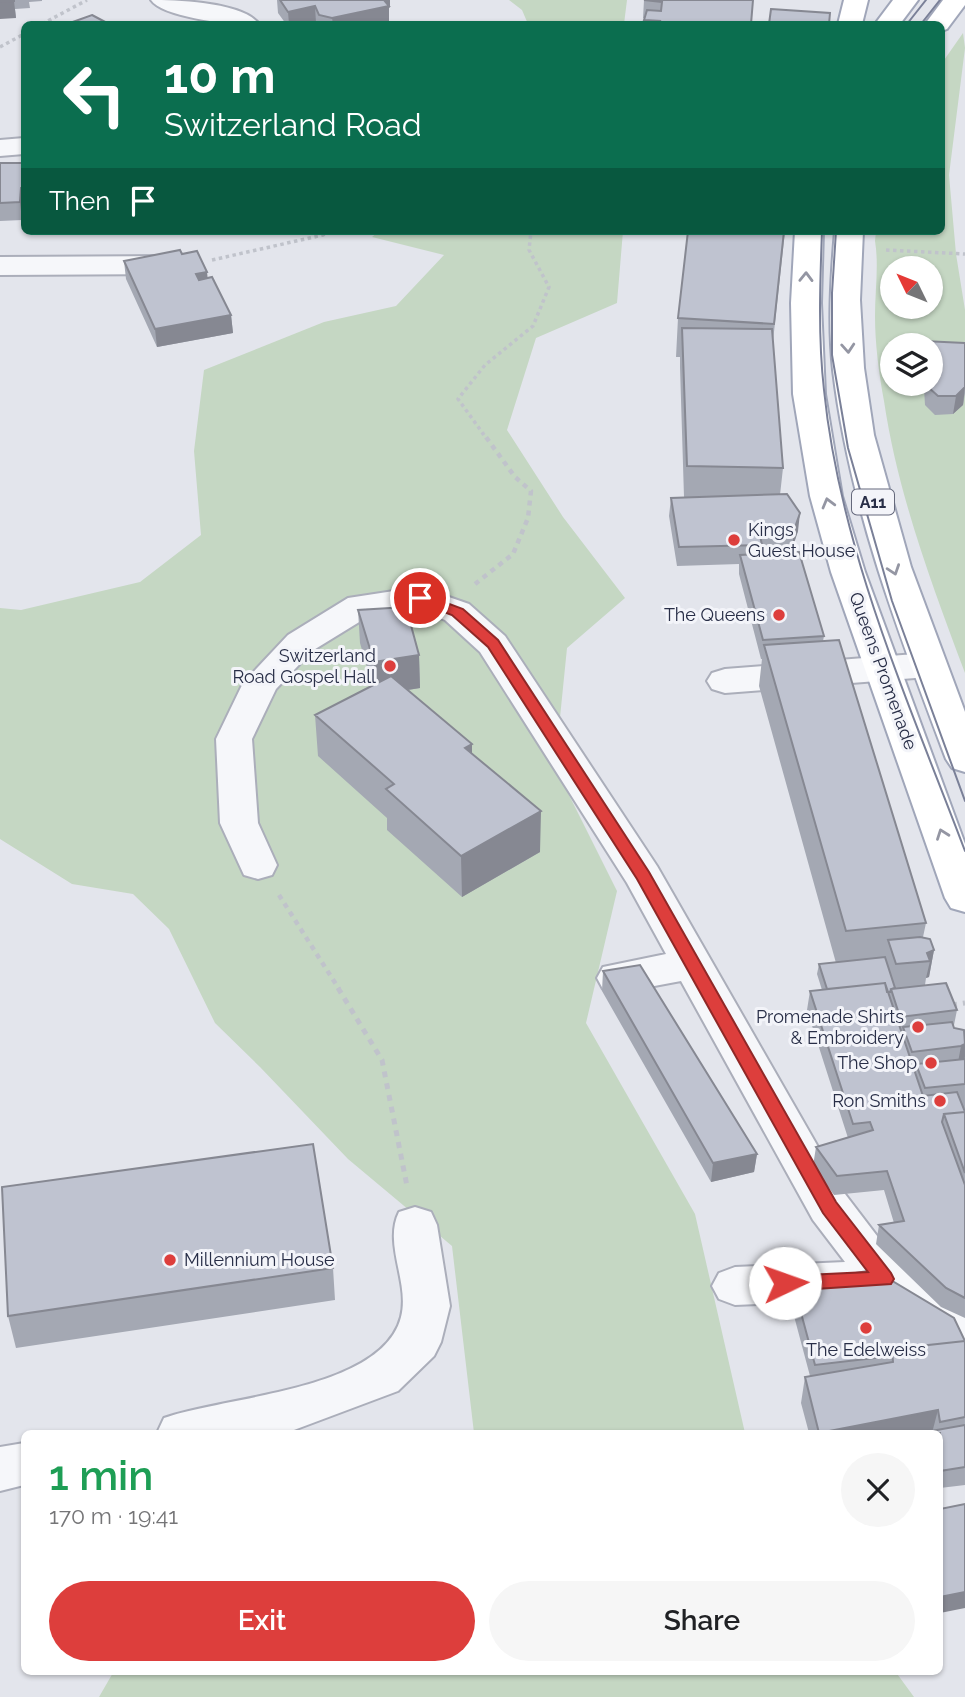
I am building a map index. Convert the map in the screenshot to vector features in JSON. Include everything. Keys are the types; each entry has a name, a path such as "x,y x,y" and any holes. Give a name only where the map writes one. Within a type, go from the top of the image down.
{"main road":[{"path":"851,21 856,0"},
{"path":"889,21 906,0"},
{"path":"940,21 957,0"},
{"name":"Queens Promenade","path":"809,235 806,303 809,394 826,496 882,669 965,898"},
{"name":"A11","path":"849,235 845,303 851,394 871,496 893,569 965,759"}],"street":[{"path":"163,0 226,15 239,21"},
{"path":"0,148 21,146"},
{"path":"0,265 191,265"},
{"path":"258,864 239,823 234,739 261,683 300,643 360,607 420,598 457,612 493,644 643,876 829,1208 884,1279 965,1337"},
{"path":"725,681 928,665"},
{"path":"617,978 692,964"},
{"path":"197,1430 285,1413 381,1377 418,1342 427,1306 415,1225"},
{"path":"735,1286 884,1279"},
{"path":"0,1469 21,1465"}],"path":[{"path":"48,21 87,0"},
{"path":"0,47 21,36"},
{"path":"191,265 323,235"},
{"path":"457,612 475,584 513,554 527,518 531,491 515,477 458,399 485,365 533,326 549,287 529,250 531,235"},
{"path":"876,249 965,254"},
{"path":"258,864 306,934 382,1060 415,1225"},
{"path":"939,1006 965,1003"}],"green space":[{"path":"509,0 627,0 624,21 527,21 522,10"},
{"path":"963,33 965,48 949,175 956,254 965,310 965,673 907,505 883,396 943,396 943,333 880,333 880,380 875,327 876,235 945,235 945,59"},
{"path":"623,235 617,303 536,338 507,430 563,517 625,598 567,648 555,767 617,891 586,1023 695,1214 744,1430 474,1430 452,1246 348,1159 215,1023 169,929 133,894 72,884 0,839 0,608 21,610 140,582 201,535 194,451 204,370 324,322 396,306 444,255 372,237"},
{"path":"112,1675 898,1675 914,1697 99,1697"}],"building":[{"path":"280,0 384,0 389,6 332,18 319,15 315,6 288,12"},
{"path":"644,0 753,0 751,21 644,20 647,10 661,11 662,2"},
{"path":"771,9 830,13 829,21 769,21"},
{"path":"92,15 103,21 75,21"},
{"path":"0,163 21,163 20,202 0,203"},
{"path":"688,235 784,235 774,324 678,318"},
{"path":"180,250 182,254 197,251 207,272 196,274 199,280 212,277 231,315 155,329 124,261"},
{"path":"682,328 772,329 783,468 687,466"},
{"path":"943,342 965,343 965,387 956,396 943,396"},
{"path":"787,494 800,513 794,530 759,531 762,545 679,547 671,498"},
{"name":"The Queens","path":"799,552 824,636 763,640 740,555"},
{"path":"406,607 419,655 374,662 358,610"},
{"path":"839,640 926,923 846,931 764,645"},
{"path":"391,676 472,744 465,748 541,811 461,856 386,789 394,784 315,715"},
{"path":"920,937 930,939 934,950 927,953 930,961 896,964 888,940"},
{"path":"885,957 895,988 890,992 887,992 885,983 827,989 819,964"},
{"path":"640,965 757,1154 713,1163 603,971"},
{"path":"885,983 923,1096 957,1092 965,1112 944,1114 942,1122 965,1185 965,1298 946,1288 879,1225 904,1221 887,1171 837,1176 816,1147 873,1130 870,1122 853,1124 810,991"},
{"path":"946,983 957,1010 900,1017 891,989"},
{"path":"952,1022 954,1028 964,1030 965,1044 912,1052 903,1027"},
{"path":"965,1059 965,1084 925,1088 916,1064"},
{"path":"965,1112 965,1173 944,1114"},
{"name":"Millennium House","path":"313,1144 333,1268 8,1316 2,1187"},
{"name":"The Edelweiss","path":"874,1270 954,1318 965,1341 892,1349 891,1356 815,1365 793,1283"},
{"path":"965,1341 965,1417 940,1422 938,1410 835,1430 818,1430 805,1377 893,1362 892,1349"},
{"path":"965,1425 965,1467 943,1471 943,1430 937,1430"},
{"path":"965,1504 965,1592 943,1596 943,1508"}],"tram line":[{"path":"909,21 926,0"},
{"path":"923,21 940,0"},
{"path":"822,235 822,370 832,450 845,509 880,625 965,851"},
{"path":"836,235 832,355 848,448 892,601 965,801"}],"place":[{"name":"Kings Guest House","path":"734,540"},
{"name":"The Queens","path":"779,615"},
{"name":"Switzerland Road Gospel Hall","path":"390,666"},
{"name":"Promenade Shirts & Embroidery","path":"918,1027"},
{"name":"The Shop","path":"931,1063"},
{"name":"Ron Smiths","path":"940,1101"},
{"name":"Millennium House","path":"170,1260"},
{"name":"The Edelweiss","path":"866,1328"}],"route":[{"path":"420,598 457,612 493,644 643,876 829,1208 884,1279 785,1283"}]}
